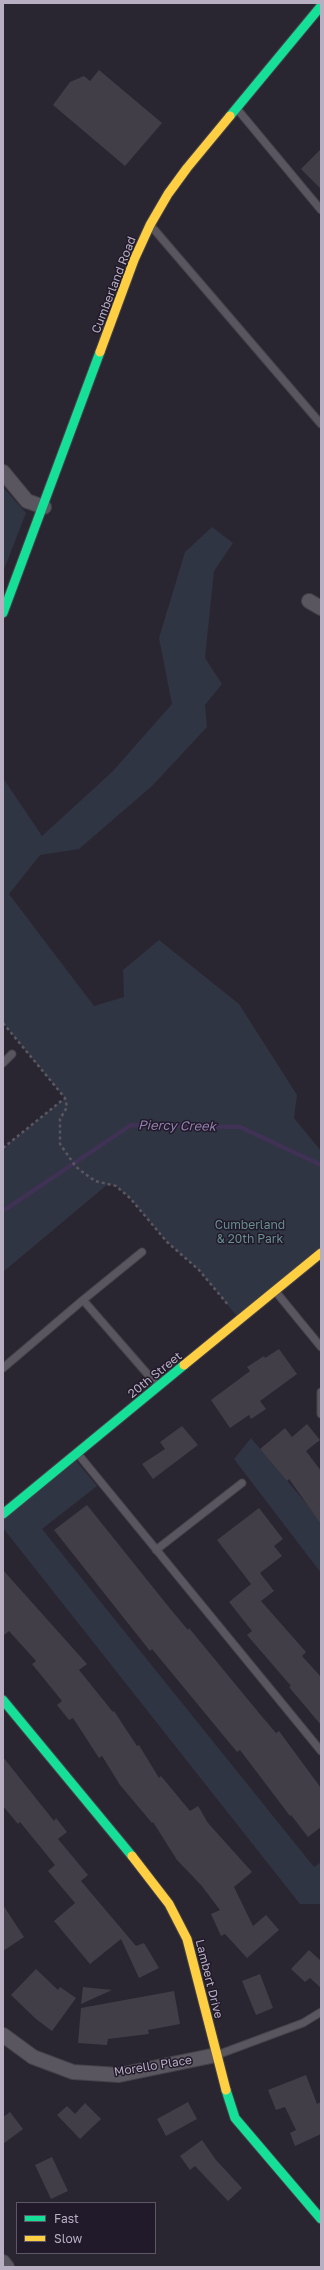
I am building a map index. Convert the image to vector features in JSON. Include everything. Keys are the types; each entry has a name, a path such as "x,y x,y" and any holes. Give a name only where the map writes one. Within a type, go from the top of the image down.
{"street":[{"name":"Cumberland Road","path":"3,613 44,507 134,260 150,225 183,173 321,6"},
{"path":"3,472 26,501 44,507"},
{"name":"20th Street","path":"3,1514 321,1253"},
{"name":"Lambert Drive","path":"3,1700 124,1846 169,1904 188,1939 216,2055 235,2118 321,2219"},
{"name":"Morello Place","path":"3,2035 33,2057 73,2072 119,2075 216,2055"},
{"path":"3,2262 7,2267"}],"lane":[{"path":"236,107 321,210"},
{"path":"150,225 321,424"},
{"path":"3,1063 12,1054"},
{"path":"3,1368 142,1252"},
{"path":"275,1291 321,1347"},
{"path":"83,1300 158,1387"},
{"path":"321,1392 321,1414"},
{"path":"77,1454 321,1751"},
{"path":"156,1550 242,1482"},
{"path":"216,2055 303,2023 321,2012"}],"path":[{"path":"3,1023 65,1098 67,1107 60,1119 60,1144 76,1167 95,1181 116,1186 130,1198 167,1242 199,1270 240,1320"},
{"path":"3,1148 65,1098"}],"green space":[{"path":"3,487 26,513 3,572"},
{"name":"Cumberland & 20th Park","path":"212,527 233,543 214,571 205,658 222,684 205,705 207,727 152,786 79,849 40,855 9,894 94,1006 124,997 123,970 159,940 239,1004 297,1095 294,1118 321,1151 321,1253 240,1320 199,1270 167,1242 130,1198 116,1186 108,1184 3,1272 3,1148 65,1098 3,1023 3,778 42,836 112,772 172,704 159,638 185,552"},
{"path":"251,1438 321,1521 321,1573 234,1459"},
{"path":"73,1457 97,1486 42,1529 314,1867 321,1862 321,1904 300,1904 3,1528 3,1514"}],"building":[{"path":"99,70 162,123 125,166 53,105 70,82 84,76 90,81"},
{"path":"321,149 321,189 301,169"},
{"path":"279,1349 297,1374 260,1401 266,1409 251,1419 249,1415 230,1428 211,1400 250,1371 247,1367 264,1356 265,1358"},
{"path":"307,1424 320,1440 306,1451 321,1471 321,1524 289,1479 287,1481 260,1449 285,1428 292,1437"},
{"path":"182,1426 198,1445 153,1479 142,1464 165,1449 160,1442"},
{"path":"87,1505 188,1630 189,1628 276,1733 279,1731 321,1788 321,1827 308,1837 291,1815 290,1816 240,1750 237,1752 152,1649 150,1651 54,1530"},
{"path":"259,1508 283,1539 274,1546 282,1556 260,1573 274,1591 261,1601 306,1652 302,1656 321,1677 321,1725 289,1687 291,1686 247,1635 252,1631 229,1602 251,1584 217,1540"},
{"path":"3,1570 87,1664 79,1670 113,1712 114,1711 137,1746 139,1745 159,1778 161,1776 190,1811 198,1806 208,1823 252,1872 234,1887 253,1926 266,1915 279,1930 247,1958 225,1934 221,1936 211,1914 220,1910 201,1885 177,1860 153,1822 152,1823 120,1785 102,1756 99,1758 73,1718 69,1720 57,1705 62,1701 32,1664 36,1661 9,1631 3,1636"},
{"path":"3,1757 54,1821 56,1818 67,1832 58,1839 88,1875 81,1881 136,1946 144,1943 159,1968 139,1978 121,1939 90,1964 54,1921 75,1903 48,1871 55,1865 20,1822 18,1824 3,1806"},
{"path":"3,1905 24,1937 3,1951"},
{"path":"309,1950 321,1961 321,1988 310,1978 305,1982 291,1969"},
{"path":"36,1969 58,1990 60,1987 76,1998 52,2031 36,2019 11,1995"},
{"path":"260,1974 273,2008 256,2015 242,1981"},
{"path":"83,1987 112,1990 81,2004"},
{"path":"174,1991 180,2024 148,2030 149,2034 108,2039 107,2045 78,2043 81,2008"},
{"path":"306,2075 317,2104 321,2102 321,2134 295,2146 290,2133 296,2130 285,2107 276,2110 268,2090"},
{"path":"188,2102 197,2119 166,2136 157,2119"},
{"path":"85,2103 101,2119 80,2139 57,2115 67,2106 75,2114"},
{"path":"10,2112 23,2129 3,2144 3,2117"},
{"path":"202,2140 216,2160 242,2188 228,2201 195,2166 190,2170 180,2156"},
{"path":"52,2157 68,2191 51,2199 35,2165"}],"waterway":[{"name":"Piercy Creek","path":"3,1211 131,1125 240,1127 321,1165"}],"traffic: fast":[{"path":"230,116 321,6"},
{"path":"3,613 100,352"},
{"path":"3,1514 184,1365"},
{"path":"3,1700 132,1856"},
{"path":"226,2090 235,2118 321,2219"}],"traffic: slow":[{"path":"100,352 134,260 150,225 168,194 187,168 230,116"},
{"path":"184,1365 321,1253"},
{"path":"132,1856 169,1904 187,1939 226,2090"}]}
